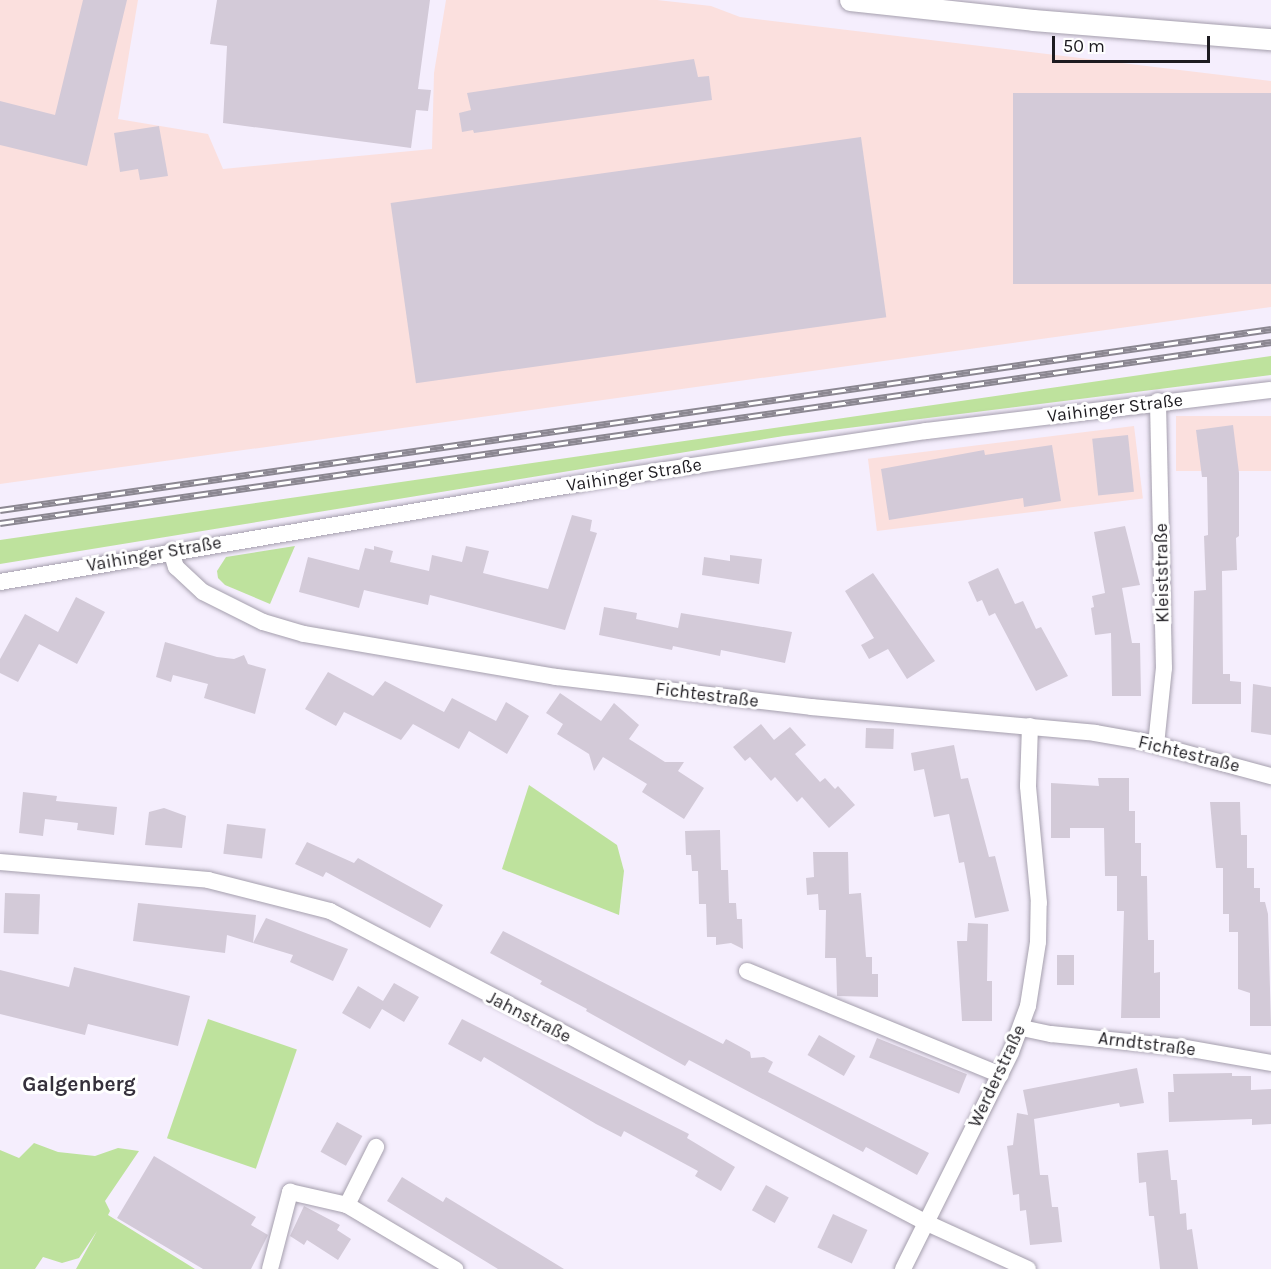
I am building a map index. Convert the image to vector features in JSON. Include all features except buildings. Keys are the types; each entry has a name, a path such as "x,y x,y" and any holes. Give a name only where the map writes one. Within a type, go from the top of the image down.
{"street":[{"path":"850,0 915,9 1271,39"},
{"name":"Vaihinger Straße","path":"0,582 171,551 630,476 1158,401 1271,390"},
{"name":"Kleiststraße","path":"1156,745 1164,668 1158,401"},
{"name":"Fichtestraße","path":"171,551 176,567 203,592 263,622 304,634 556,677 811,708 1030,726 1156,745 1271,776"},
{"name":"Werderstraße","path":"903,1269 1022,1028 1038,942 1039,903 1028,786 1030,726"},
{"name":"Jahnstraße","path":"0,862 208,880 330,911 925,1222 1028,1269"},
{"path":"747,971 1000,1075"},
{"name":"Arndtstraße","path":"1022,1028 1051,1034 1180,1047 1271,1063"},
{"path":"347,1205 376,1147"},
{"path":"270,1269 290,1192 347,1205 454,1269"}],"shaded area":[{"path":"0,0 138,0 118,119 208,134 223,169 432,149 434,73 446,0 657,0 711,6 740,17 1271,81 1271,307 0,484"},
{"path":"1176,416 1271,416 1271,471 1176,471"},
{"path":"1134,426 1143,498 877,531 868,459"}],"green space":[{"path":"1271,356 1271,375 784,436 0,564 0,540"},
{"path":"295,546 270,604 225,585 218,578 217,571 226,557"},
{"path":"529,785 617,845 624,871 619,915 502,869"},
{"path":"208,1019 297,1050 256,1169 167,1138"},
{"path":"34,1143 58,1152 95,1156 118,1148 139,1151 105,1201 110,1211 108,1215 195,1269 76,1269 97,1231 79,1258 62,1263 43,1257 35,1269 0,1269 0,1150 19,1158"}],"railway":[{"path":"0,510 1271,329"},
{"path":"0,523 1271,342"}],"district":[{"name":"Galgenberg","path":"79,1084"}]}
